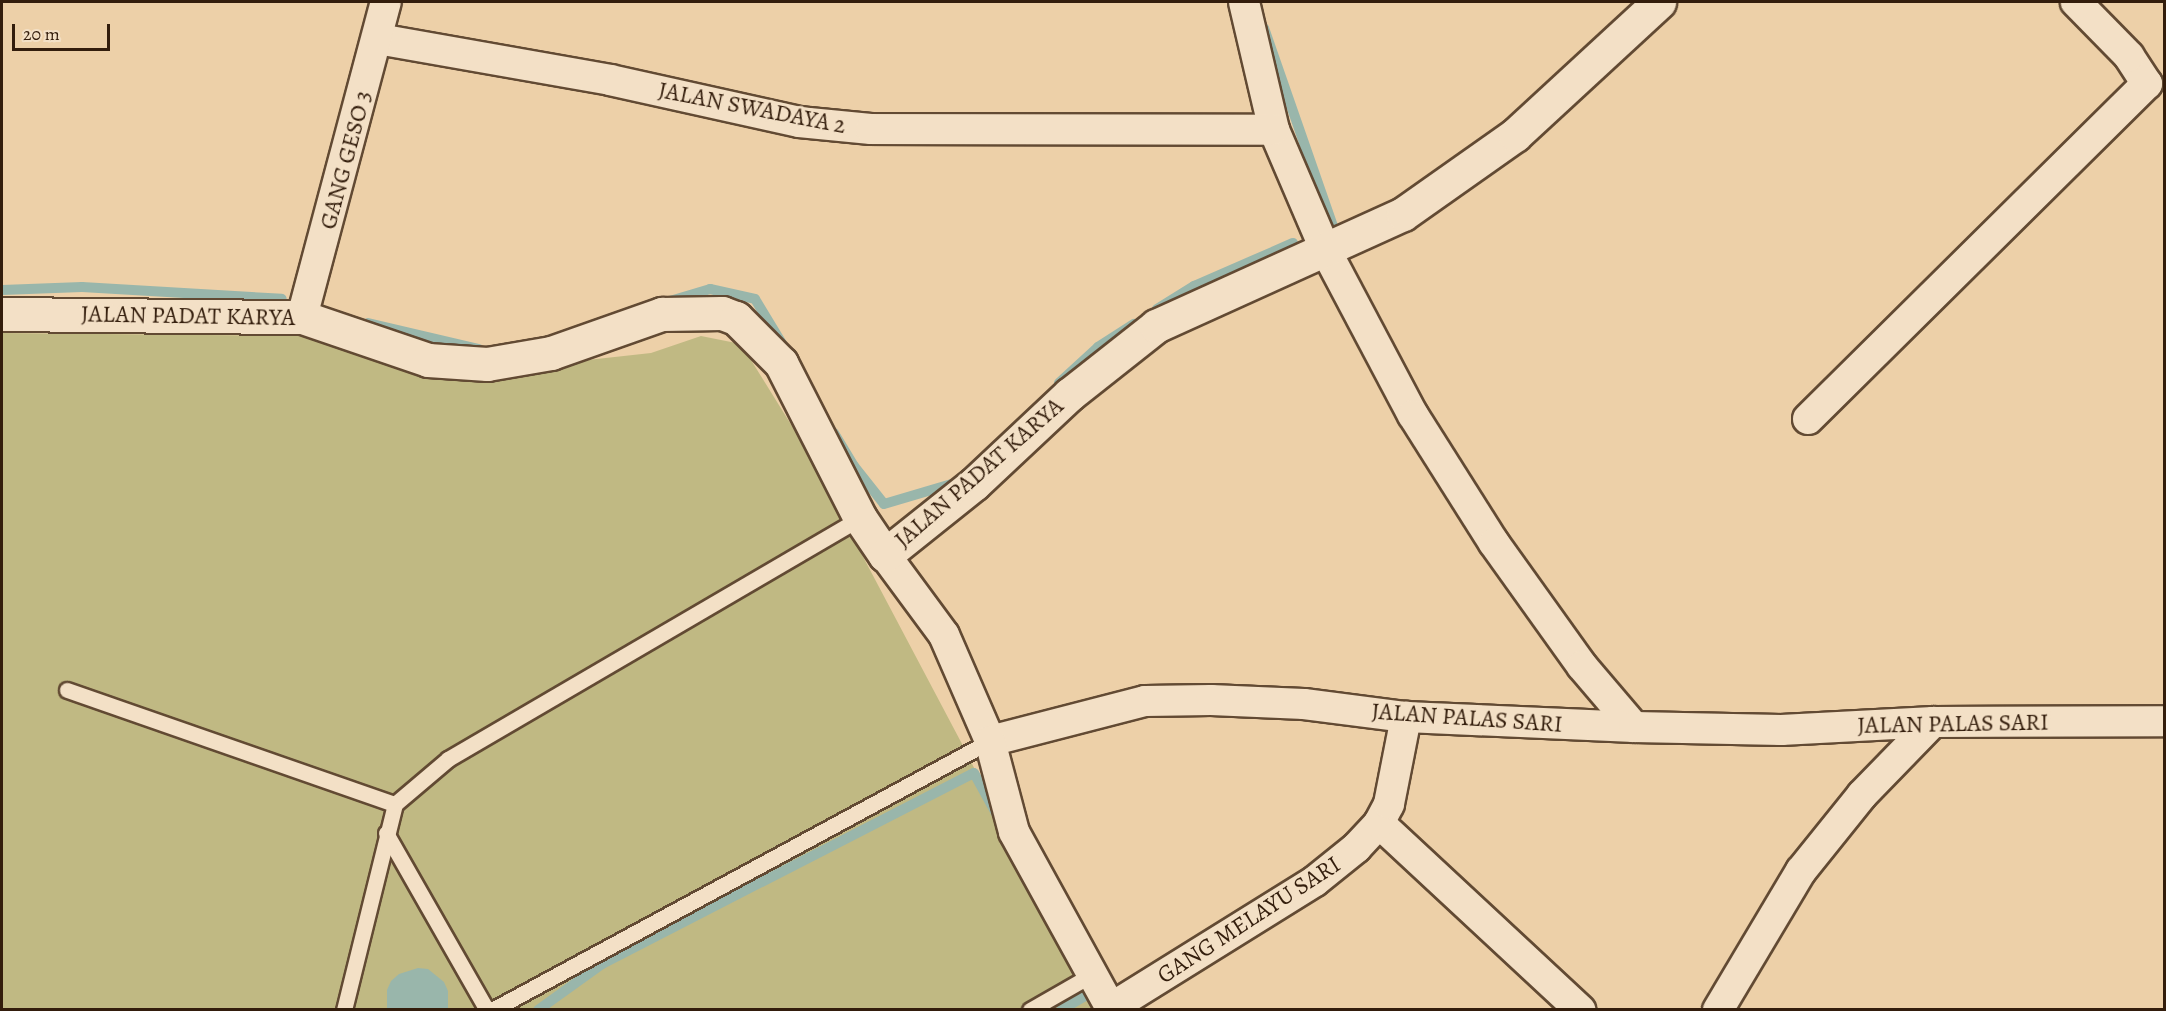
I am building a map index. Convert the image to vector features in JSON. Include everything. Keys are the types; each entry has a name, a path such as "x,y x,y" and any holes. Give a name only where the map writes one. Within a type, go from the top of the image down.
{"street":[{"path":"1244,2 1274,130 1325,249 1413,416 1494,543 1582,666 1634,727"},
{"name":"JALAN PADAT KARYA","path":"2,314 302,317 428,360 487,364 551,353 662,314 723,313 736,318 781,363 860,518 885,555 974,484 1070,394 1156,326 1403,214 1515,135 1659,2"},
{"path":"1808,419 2147,84 2129,56 2076,2"},
{"name":"GANG GESO 3","path":"302,317 378,39 381,4"},
{"name":"JALAN SWADAYA 2","path":"378,39 610,80 799,122 871,129 1274,130"},
{"path":"885,555 944,635 990,741 1014,832 1111,1009"},
{"name":"JALAN PALAS SARI","path":"990,741 1145,701 1304,704 1406,717 1634,727 1781,730 1933,722 2164,721"},
{"name":"GANG MELAYU SARI","path":"1111,1009 1315,881 1356,848 1379,823 1389,804 1406,717"},
{"path":"1718,1010 1801,871 1862,795 1933,722"},
{"path":"1379,823 1580,1010"}],"lane":[{"path":"344,1010 395,804 448,759 860,518"},
{"path":"67,690 395,804"},
{"path":"492,1010 990,741"},
{"path":"386,833 487,1010"},
{"path":"1030,1010 1091,975"}],"shaded area":[{"path":"2,333 299,336 426,370 487,371 651,353 701,336 741,344 805,447 961,742 1096,1009 2,1010"},
{"path":"418,968 428,969 444,982 448,991 448,1009 387,1009 387,990 391,981 399,974"}],"waterway":[{"path":"1264,28 1333,226"},
{"path":"1157,309 1194,286 1293,243"},
{"path":"2,290 82,287 282,299"},
{"path":"670,301 710,289 755,299 784,347"},
{"path":"368,323 479,349"},
{"path":"1059,383 1098,347 1134,324"},
{"path":"834,433 854,466 884,504 955,483"},
{"path":"538,1010 602,964 974,773 997,815"},
{"path":"1061,1010 1085,996"}]}
